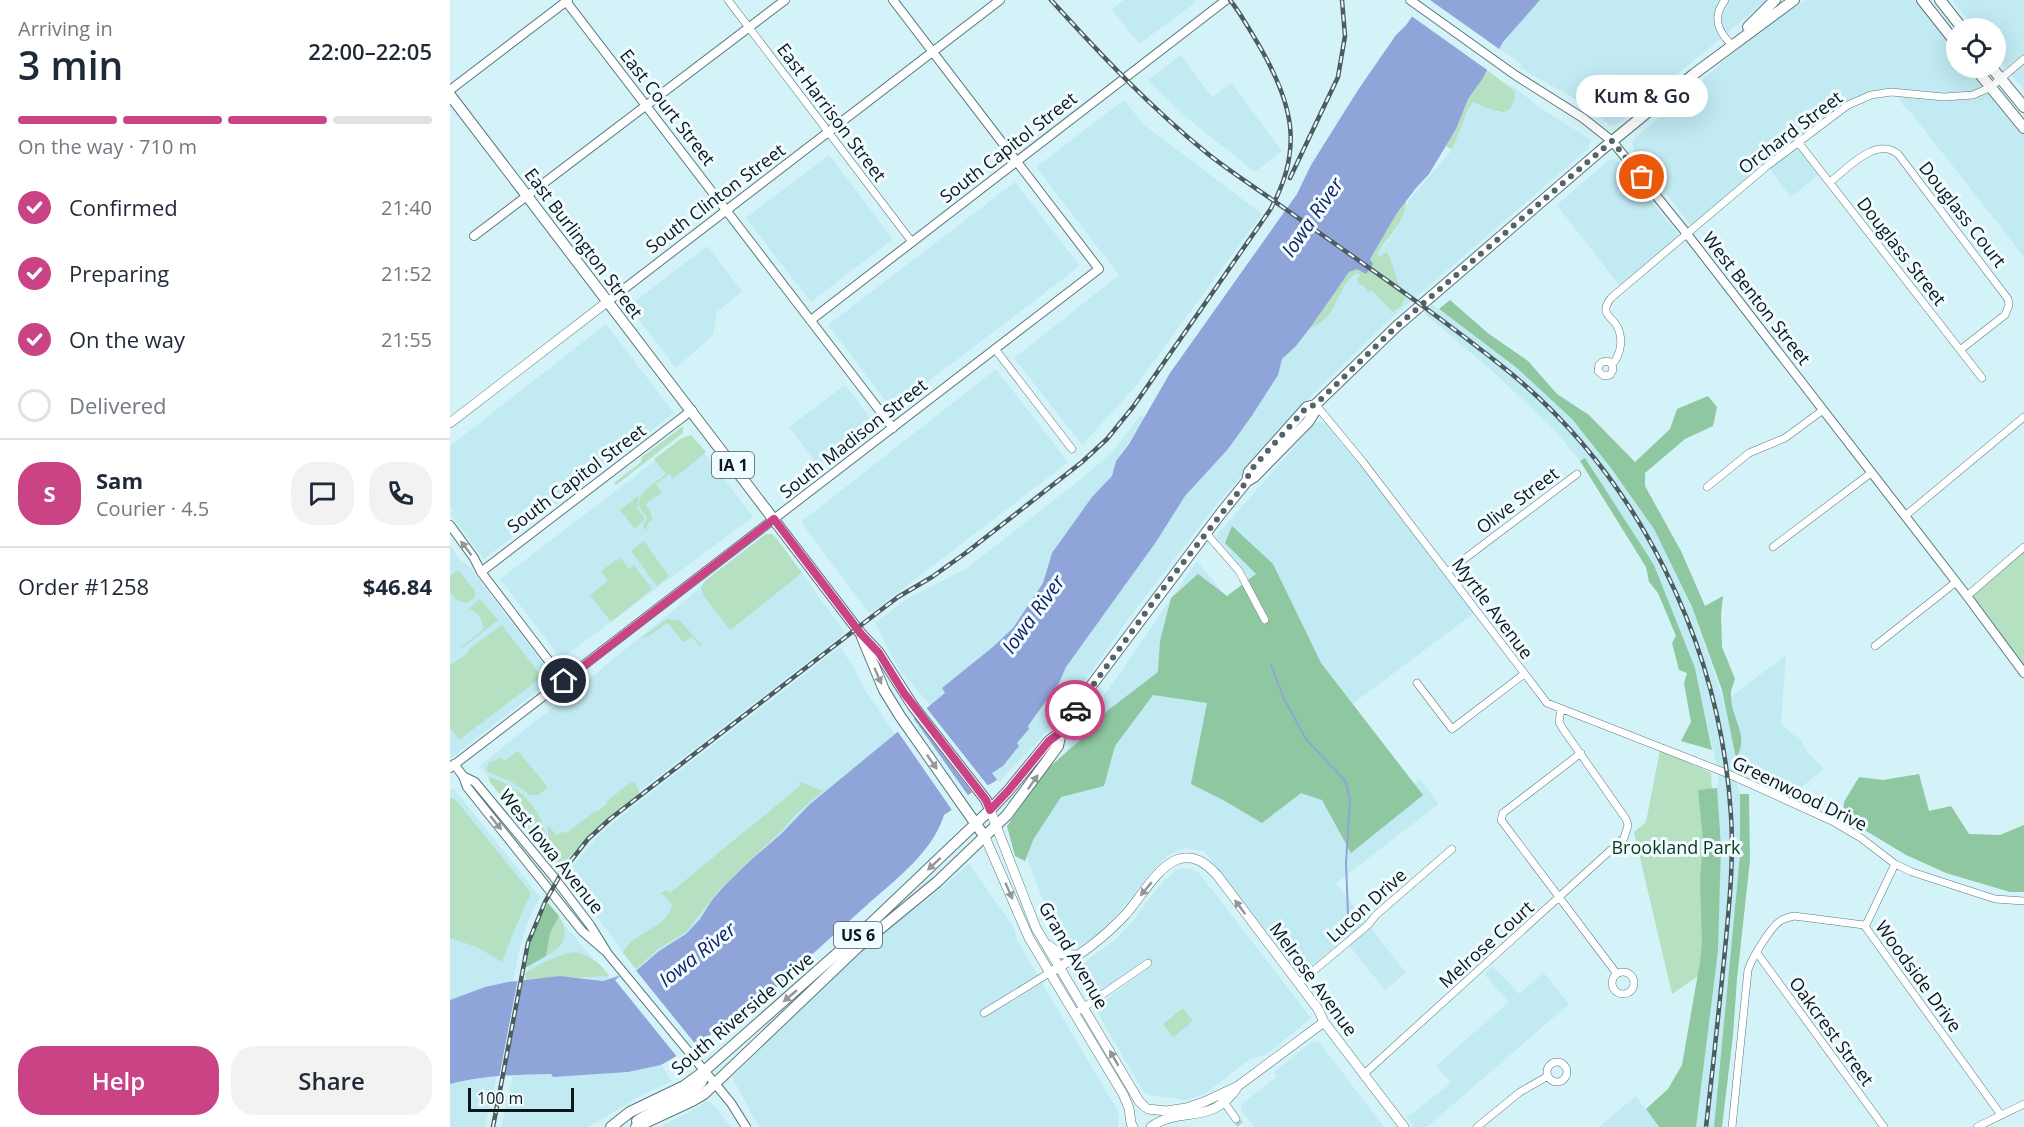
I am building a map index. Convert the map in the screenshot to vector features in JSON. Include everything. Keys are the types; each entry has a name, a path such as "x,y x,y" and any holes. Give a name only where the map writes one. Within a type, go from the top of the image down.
{"main road":[{"name":"South Riverside Drive","path":"1732,45 1775,0"},
{"name":"South Riverside Drive","path":"611,1127 630,1112 684,1086 703,1072 842,949 990,810 1049,741 1061,732 1091,686 1247,481 1254,477 1308,422 1316,411 1315,405 1397,326 1612,141 1694,74 1794,0"},
{"path":"1922,0 1946,30"},
{"path":"1940,0 1954,18"},
{"path":"1983,78 2024,128"},
{"path":"2001,79 2024,107"},
{"name":"East Burlington Street","path":"450,95 692,410"},
{"name":"South Clinton Street","path":"450,423 607,302"},
{"name":"IA 1","path":"692,410 861,634 879,653 913,706 990,810"},
{"name":"IA 1","path":"861,634 884,690 976,824"},
{"name":"South Riverside Drive","path":"634,1127 692,1101 714,1084 873,934 937,882 997,827 1027,791 1058,746 1061,732"},
{"name":"Grand Avenue","path":"990,810 1040,936 1139,1101 1146,1108"},
{"name":"Grand Avenue","path":"976,824 985,837 1029,939 1119,1087 1131,1123"},
{"name":"Melrose Avenue","path":"1082,954 1127,913 1149,885 1171,863 1183,858 1192,858 1205,864 1216,875 1299,983 1318,1009 1324,1022 1404,1127"},
{"path":"1040,936 1054,951 1071,956 1082,954"},
{"path":"1049,973 1082,954"},
{"path":"1131,1123 1137,1108 1166,1111 1193,1106 1238,1086 1324,1022"},
{"path":"634,1127 652,1111 691,1092 702,1082 703,1072"},
{"path":"1151,1127 1161,1120 1205,1112 1224,1102 1238,1086"},
{"path":"1146,1108 1154,1116 1151,1127"}],"street":[{"path":"450,90 566,0"},
{"name":"East Court Street","path":"566,0 893,428"},
{"name":"East Harrison Street","path":"728,0 912,242"},
{"path":"474,236 785,0"},
{"path":"893,0 1016,162"},
{"name":"South Clinton Street","path":"607,302 1000,0"},
{"name":"West Benton Street","path":"1410,0 1515,75 1583,118 1612,141 1688,234 2024,673"},
{"path":"1725,0 1718,14 1718,26 1724,38 1732,45"},
{"name":"South Capitol Street","path":"811,320 1221,1"},
{"name":"Orchard Street","path":"1612,365 1620,353 1620,336 1616,325 1606,313 1611,298 1798,142 1848,105 1871,95 1891,92 1963,97 1973,95 1990,87 2024,59"},
{"name":"Douglass Street","path":"1798,142 1982,378"},
{"name":"Douglass Court","path":"1830,182 1879,148 1894,151 1905,164 2008,298 2009,305 2005,315 1960,350"},
{"name":"South Madison Street","path":"452,766 1099,269 1016,162"},
{"path":"995,349 1072,449"},
{"name":"Myrtle Avenue","path":"1315,405 1363,462 1546,703 1561,709"},
{"name":"South Capitol Street","path":"481,572 692,410"},
{"path":"1707,487 1749,453 1785,438 1822,410"},
{"path":"1905,516 2024,417"},
{"path":"1773,547 1871,473"},
{"name":"Olive Street","path":"1447,572 1577,474"},
{"path":"450,525 474,558 481,572 564,681"},
{"path":"1206,533 1239,571 1266,621"},
{"path":"1967,596 2024,547"},
{"path":"1875,646 1956,582"},
{"path":"1417,683 1452,729 1524,674"},
{"path":"1561,709 1560,725 1581,753 1506,810 1501,816 1502,824 1617,974"},
{"name":"Greenwood Drive","path":"1561,709 1726,773 1832,821 1862,838 1895,864 1912,872 1995,899 2024,901"},
{"name":"Melrose Court","path":"1364,1074 1624,838 1628,825 1622,812 1581,753"},
{"name":"West Iowa Avenue","path":"452,766 463,776 475,782 553,876 594,930 608,954 738,1114 746,1127"},
{"name":"Lucon Drive","path":"1299,983 1368,925 1376,915 1452,849"},
{"path":"1865,927 1895,864"},
{"name":"Woodside Drive","path":"1732,1127 1748,970 1751,961 1775,925 1785,918 1801,917 1860,924 1865,927 2001,1115"},
{"name":"Oakcrest Street","path":"1757,953 1884,1127"},
{"path":"1075,1013 1148,963"},
{"path":"984,1012 1049,973"},
{"path":"1477,1127 1513,1097 1548,1076"},
{"path":"1224,1102 1236,1119"},
{"path":"1977,1127 2024,1104"}],"shaded area":[{"path":"1124,0 1192,0 1195,3 1139,44 1112,9"},
{"path":"1540,0 1767,0 1616,125 1611,125 1570,96 1520,67 1522,65 1500,49 1503,42"},
{"path":"1806,0 1918,0 1946,35 1946,78 1979,78 2024,134 2024,257 1908,109 1901,104 1899,92 1860,99 1799,142 1822,172 1791,197 1767,166 1693,229 1634,150 1632,142 1769,24"},
{"path":"1952,0 2024,0 2024,90 2006,68 2006,18 1967,18"},
{"path":"1181,55 1212,97 1231,83 1282,151 1255,172 1187,118 1148,80"},
{"path":"1509,83 1539,107 1589,139 1589,148 1387,322 1310,397 1216,505 1129,618 1080,688 1039,740 999,782 991,773 1003,766 1019,746 1016,743 1029,729 1028,726 1059,683 1066,667 1156,542 1185,496 1278,375 1282,359 1310,328 1349,272 1370,259 1374,252 1377,254 1395,231 1405,207 1414,194 1452,150 1473,102 1481,103 1497,112 1504,112 1513,106 1514,90"},
{"path":"1124,100 1144,125 1262,214 1135,387 1082,445 1014,358 1119,275 1036,167"},
{"path":"829,155 893,239 811,302 746,218"},
{"path":"1614,159 1621,164 1682,239 1622,289 1557,205 1608,161"},
{"path":"1015,182 1080,266 892,409 828,325"},
{"path":"707,246 742,291 717,312 713,335 676,368 629,306"},
{"path":"1433,305 1517,368 1572,419 1611,468 1654,529 1692,608 1724,702 1786,655 1781,724 1800,740 1809,754 1824,769 1785,800 1732,777 1740,794 1740,855 1714,1127 1696,1127 1718,951 1721,846 1717,788 1719,776 1695,668 1654,565 1585,459 1580,461 1553,428 1490,369 1424,313"},
{"path":"606,324 674,413 484,559 450,514 453,510 450,506 450,446"},
{"path":"996,369 1068,462 870,614 801,522"},
{"path":"845,385 875,424 819,466 789,427"},
{"path":"1140,416 1145,417 1116,461 1112,476 1092,497 1052,553 1043,583 1013,628 942,688 945,693 930,705 899,669 875,623 908,598 967,568 1086,475 1113,451"},
{"path":"1317,421 1325,424 1384,494 1474,613 1347,708 1409,788 1420,779 1439,804 1336,883 1406,973 1385,990 1344,939 1305,973 1298,974 1204,851 1185,848 1167,856 1097,935 1069,949 1060,946 1015,825 1197,561 1227,598 1269,622 1247,575 1216,536"},
{"path":"685,438 695,441 753,517 561,659 500,579"},
{"path":"766,534 772,534 779,541 845,633 608,815 589,833 560,869 479,766"},
{"path":"450,546 462,562 467,564 550,675 545,685 450,759"},
{"path":"840,647 863,687 895,734 810,804 781,834 752,859 712,900 700,919 686,934 659,951 637,970 565,875 600,834 625,813"},
{"path":"454,789 540,897 528,922 513,981 485,987 450,1000 450,791"},
{"path":"969,864 1013,926 1018,942 1119,1113 1118,1127 759,1127 732,1077 883,933 926,901"},
{"path":"1182,868 1199,873 1311,1018 1266,1055 1250,1059 1206,1093 1186,1100 1149,1095 1142,1089 1095,1008 1151,966 1146,958 1090,1000 1075,975 1078,967 1115,940 1133,921 1163,882"},
{"path":"549,907 610,978 603,981 583,978 526,980 529,958"},
{"path":"1493,966 1519,994 1544,973 1569,1004 1427,1127 1414,1127 1407,1117 1451,1083 1436,1066 1509,1002 1484,974"},
{"path":"1313,1041 1319,1042 1384,1127 1254,1127 1241,1110 1241,1105 1277,1076 1274,1072"},
{"path":"661,1065 672,1081 638,1097 588,1127 501,1127 513,1075 568,1076 628,1072"},
{"path":"497,1075 485,1127 450,1127 450,1084"},
{"path":"1636,1096 1659,1127 1599,1127"},
{"path":"707,1101 714,1105 731,1127 659,1127 688,1113"}],"green space":[{"path":"1488,71 1514,90 1514,103 1502,112 1473,102 1452,150 1446,146 1456,129 1468,99"},
{"path":"1406,201 1399,223 1377,254 1379,257 1387,252 1388,254 1405,298 1401,306 1393,312 1371,290 1368,292 1364,286 1359,284 1357,280 1360,275 1358,273 1351,277 1327,316 1310,328 1349,272 1357,269 1366,273 1373,264 1370,259"},
{"path":"1450,300 1489,334 1528,361 1557,394 1589,415 1635,462 1670,429 1677,409 1708,396 1717,407 1713,426 1685,439 1645,473 1645,486 1681,551 1705,606 1723,596 1722,647 1735,679 1731,691 1731,702 1741,741 1736,758 1722,690 1692,607 1654,529 1611,468 1572,419 1517,368 1439,309"},
{"path":"683,426 683,433 616,485 614,483 641,462 642,457"},
{"path":"691,435 706,452 673,479 669,474 656,484 662,493 646,505 652,520 647,524 646,531 643,527 647,518 639,505 640,500 649,487 666,474 654,459 682,438"},
{"path":"1585,458 1654,565 1695,668 1712,750 1681,741 1691,722 1684,683 1687,673 1679,670 1672,643 1676,636 1658,593 1649,582 1646,567 1580,461"},
{"path":"639,495 637,508 644,520 635,529 620,510"},
{"path":"1232,526 1273,564 1321,663 1423,795 1351,853 1322,800 1301,793 1262,823 1191,784 1207,703 1153,695 1115,746 1104,786 1061,797 1033,840 1025,861 1015,856 1007,826 1047,769 1077,743 1107,711 1158,672 1160,641 1171,598 1198,574 1227,596 1256,574 1225,543"},
{"path":"766,534 772,534 776,538 802,573 730,630 704,596 701,587 706,580"},
{"path":"644,541 669,576 657,586 631,551"},
{"path":"2024,547 2024,666 1970,593"},
{"path":"621,558 629,569 634,565 652,589 611,622 590,595 608,581 601,571"},
{"path":"457,571 476,592 474,598 466,603 456,600 450,591 450,576"},
{"path":"480,599 498,620 461,649 484,627 479,615 469,608"},
{"path":"667,619 680,621 701,644 701,647 692,637 683,642 668,623 645,638 644,636"},
{"path":"502,625 542,677 459,740 450,728 450,665"},
{"name":"Brookland Park","path":"1660,750 1711,773 1715,849 1707,970 1672,994 1634,832 1646,822"},
{"path":"518,751 546,785 547,788 538,795 530,795 512,782 488,772 486,768 490,762 500,757 504,761"},
{"path":"1919,774 1929,811 1951,806 1969,834 2000,835 2024,825 2024,892 2010,892 1946,873 1906,855 1843,817 1844,802 1859,777 1883,780"},
{"path":"489,777 512,787 530,802 542,823 546,847 542,847 489,781"},
{"path":"798,781 823,791 798,812 719,890 686,932 658,949 636,969 623,953 627,946 657,925 669,913 672,905 661,893 666,890 670,893 801,785"},
{"path":"634,782 639,794 593,831 559,869 551,859 547,825 557,835 562,831 565,834"},
{"path":"1717,788 1721,846 1718,951 1696,1127 1659,1127 1646,1109 1668,1089 1682,1065 1700,962 1702,943 1700,879 1703,841 1698,790"},
{"path":"1740,794 1749,794 1750,860 1722,1127 1714,1127 1740,855"},
{"path":"450,798 455,799 531,893 502,962 477,947 450,938"},
{"path":"548,903 559,916 550,933 546,956 525,968 533,934"},
{"path":"559,916 564,929 564,940 558,949 546,956 550,933"},
{"path":"576,952 595,961 609,976 525,979 525,973 537,966 556,957"},
{"path":"1183,1008 1193,1021 1173,1037 1163,1024"}],"water":[{"name":"Iowa River","path":"1423,0 1540,0 1503,42 1468,99 1456,129 1429,174 1397,213 1370,259 1373,264 1366,274 1357,269 1349,272 1310,328 1282,359 1278,375 1253,414 1228,449 1185,496 1156,542 1066,667 1059,683 1028,726 1029,729 1017,743 1019,746 1003,766 992,773 997,780 971,793 944,815 931,841 912,864 765,998 742,1016 661,1065 628,1072 553,1077 551,1074 500,1076 450,1084 450,1000 485,987 508,982 560,976 603,981 637,970 659,951 686,934 725,885 810,804 945,693 942,688 1013,628 1043,583 1052,553 1092,497 1112,476 1116,461 1129,444 1170,373 1297,194 1311,165 1358,90"}],"pier":[{"path":"1420,0 1430,0 1502,51 1490,72 1410,15"},
{"path":"925,706 989,787 987,790 974,795 913,715"},
{"path":"912,716 970,798 954,813 896,729"},
{"path":"634,968 697,1046 678,1058 615,980 627,970"},
{"path":"523,977 504,1078 499,1078 518,978"}],"waterway":[{"path":"1271,665 1284,699 1306,739 1346,782 1350,801 1346,863 1348,914"}],"tunnel":[{"path":"1236,1119 1242,1127"}],"railway":[{"path":"1051,0 1127,80 1208,154 1425,308 1508,371 1555,414 1597,462 1634,514 1665,570 1691,629 1710,690 1724,753 1731,816 1731,867 1725,950 1706,1127"},
{"path":"493,1127 528,943 545,902 562,872 588,839 610,819 898,597 932,577 967,552 1082,462 1107,439 1133,407 1270,210 1281,188 1287,167 1290,147 1287,108 1260,47 1230,0"},
{"path":"1290,178 1338,77 1345,36 1342,0"}],"way so far":[{"path":"1075,710 1165,586 1247,481 1249,472 1307,407 1315,405 1356,364 1444,284 1612,141 1642,177"}],"place":[{"name":"Kum & Go","path":"1642,177"}],"route":[{"path":"564,681 774,519 861,634 879,653 904,693 986,800 990,810 1049,741 1061,732 1075,710"}]}
